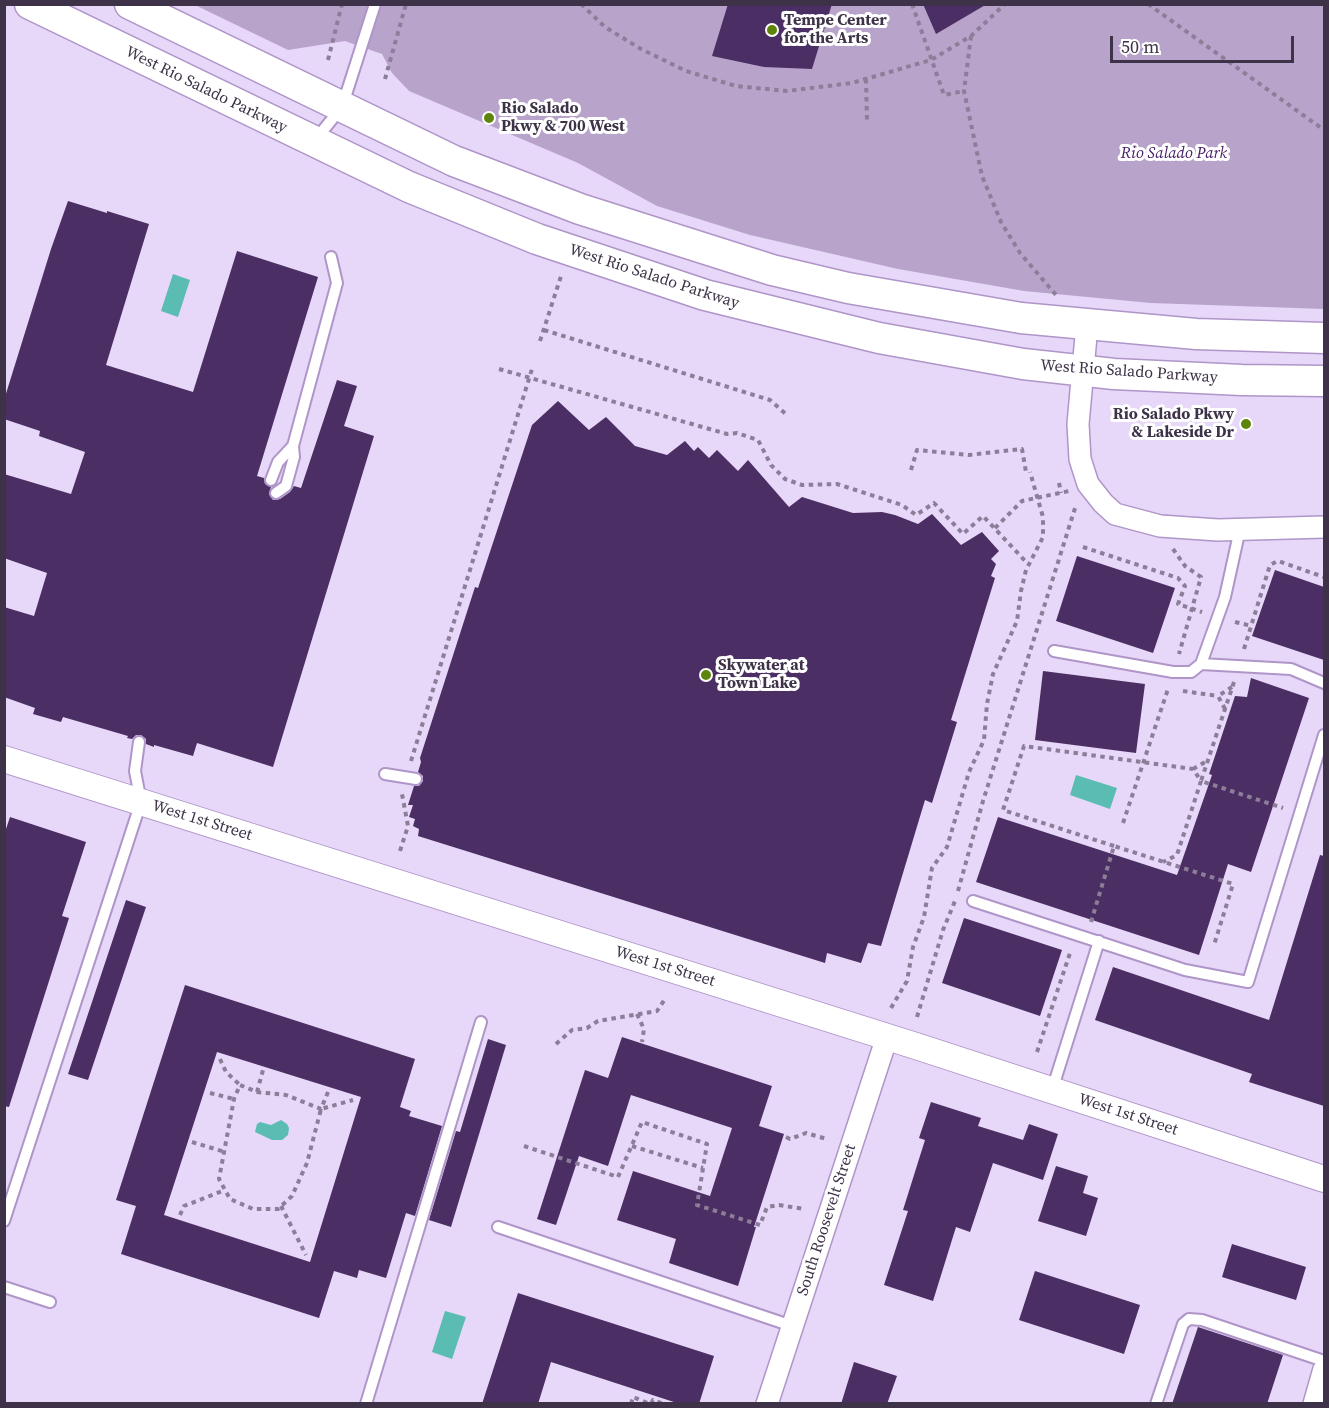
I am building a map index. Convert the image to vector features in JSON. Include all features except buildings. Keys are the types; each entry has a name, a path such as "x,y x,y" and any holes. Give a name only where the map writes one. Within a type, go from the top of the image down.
{"main road":[{"name":"West Rio Salado Parkway","path":"30,4 409,187 537,239 705,295 890,340 1023,364 1083,371 1242,380 1324,381"},
{"path":"130,4 454,161 529,190 772,270 910,300 1021,318 1196,334 1324,338"}],"street":[{"path":"1087,325 1078,424 1080,459 1089,484 1103,503 1115,514 1160,526 1240,529 1324,527"},
{"name":"West 1st Street","path":"4,759 887,1037 1324,1179"},
{"name":"South Roosevelt Street","path":"767,1404 887,1037"},
{"path":"1314,1404 1324,1369"}],"lane":[{"path":"314,142 342,108 375,4"},
{"path":"276,494 286,486 294,457 293,446 337,283 331,257"},
{"path":"271,480 278,462 293,446"},
{"path":"1054,651 1173,672 1191,672 1201,664 1225,597 1240,529"},
{"path":"1201,664 1291,669 1324,683"},
{"path":"973,901 1185,970 1248,982 1324,735"},
{"path":"4,1221 141,802 135,771 139,742"},
{"path":"385,774 412,777"},
{"path":"1052,1090 1099,941"},
{"path":"366,1404 481,1022"},
{"path":"498,1227 792,1326"},
{"path":"4,1287 50,1302"},
{"path":"1156,1404 1183,1324 1189,1319 1202,1320 1324,1360"}],"path":[{"path":"328,60 342,4"},
{"path":"385,79 406,4"},
{"path":"581,4 605,27 641,49 686,71 736,86 787,91 852,83 931,60 971,36 1005,4"},
{"path":"912,4 944,95 964,91"},
{"path":"1148,4 1324,130"},
{"path":"971,36 964,91 982,176 1001,222 1020,253 1055,292 1056,300"},
{"path":"866,79 867,122"},
{"path":"540,341 562,273"},
{"path":"544,330 770,400 787,415"},
{"path":"498,369 727,434 737,433 758,440 771,465 785,479 802,485 837,484 902,506 916,515 934,503 963,534 983,516 1029,564"},
{"path":"400,851 408,826 402,793 412,777 531,369"},
{"path":"891,1008 907,981 913,947 924,916 932,868 947,847 969,772 984,740 987,704 993,674 1017,621 1021,591 1029,564 1043,537 1043,518 1022,449 969,455 917,450 911,470"},
{"path":"1059,483 1061,493"},
{"path":"995,528 1023,501 1070,490"},
{"path":"917,1017 943,930 957,896 983,801 1077,502"},
{"path":"1123,823 1168,689 1201,577 1185,566 1167,542"},
{"path":"1083,547 1178,578 1185,586 1178,604 1252,626"},
{"path":"1168,689 1218,696 1232,687"},
{"path":"1218,696 1225,709"},
{"path":"1208,761 1193,769 1024,746 1003,810 1233,884 1214,945"},
{"path":"1193,769 1201,781 1299,814"},
{"path":"1163,862 1176,855 1201,781"},
{"path":"1037,1052 1072,949 1091,924 1114,846"},
{"path":"555,1044 572,1029 586,1028 598,1021 657,1011 665,999"},
{"path":"637,1014 644,1029 642,1042"},
{"path":"220,1059 226,1072 240,1085 258,1092 286,1095 321,1109 353,1100"},
{"path":"258,1092 264,1070"},
{"path":"240,1085 234,1099 219,1179 230,1199 253,1209 278,1209 292,1196 307,1163 321,1109 328,1092"},
{"path":"210,1093 234,1099"},
{"path":"524,1146 618,1177 642,1122 707,1144 697,1205 760,1225 766,1207 779,1205 804,1209"},
{"path":"786,1137 790,1139 806,1133 827,1138"},
{"path":"192,1142 225,1152"},
{"path":"632,1146 703,1168"},
{"path":"180,1215 184,1206 225,1190"},
{"path":"281,1206 306,1256"},
{"path":"631,1404 633,1397 650,1404 653,1400 664,1404"}],"green space":[{"name":"Rio Salado Park","path":"195,5 1324,5 1324,309 1151,303 1024,291 898,269 750,235 657,206 578,163 409,91 392,73 382,54 345,41 288,50"}],"shaded area":[{"path":"173,274 190,280 178,317 161,311"},
{"path":"1076,775 1117,788 1110,809 1070,795"},
{"path":"281,1120 289,1128 288,1135 282,1140 272,1140 255,1132 260,1122 271,1125"},
{"path":"445,1311 466,1317 452,1359 432,1352"}],"place":[{"name":"Tempe Center for the Arts","path":"772,30"},
{"name":"Rio Salado Pkwy & 700 West","path":"489,118"},
{"name":"Rio Salado Pkwy & Lakeside Dr","path":"1246,424"},
{"name":"Skywater at Town Lake","path":"706,675"}]}
